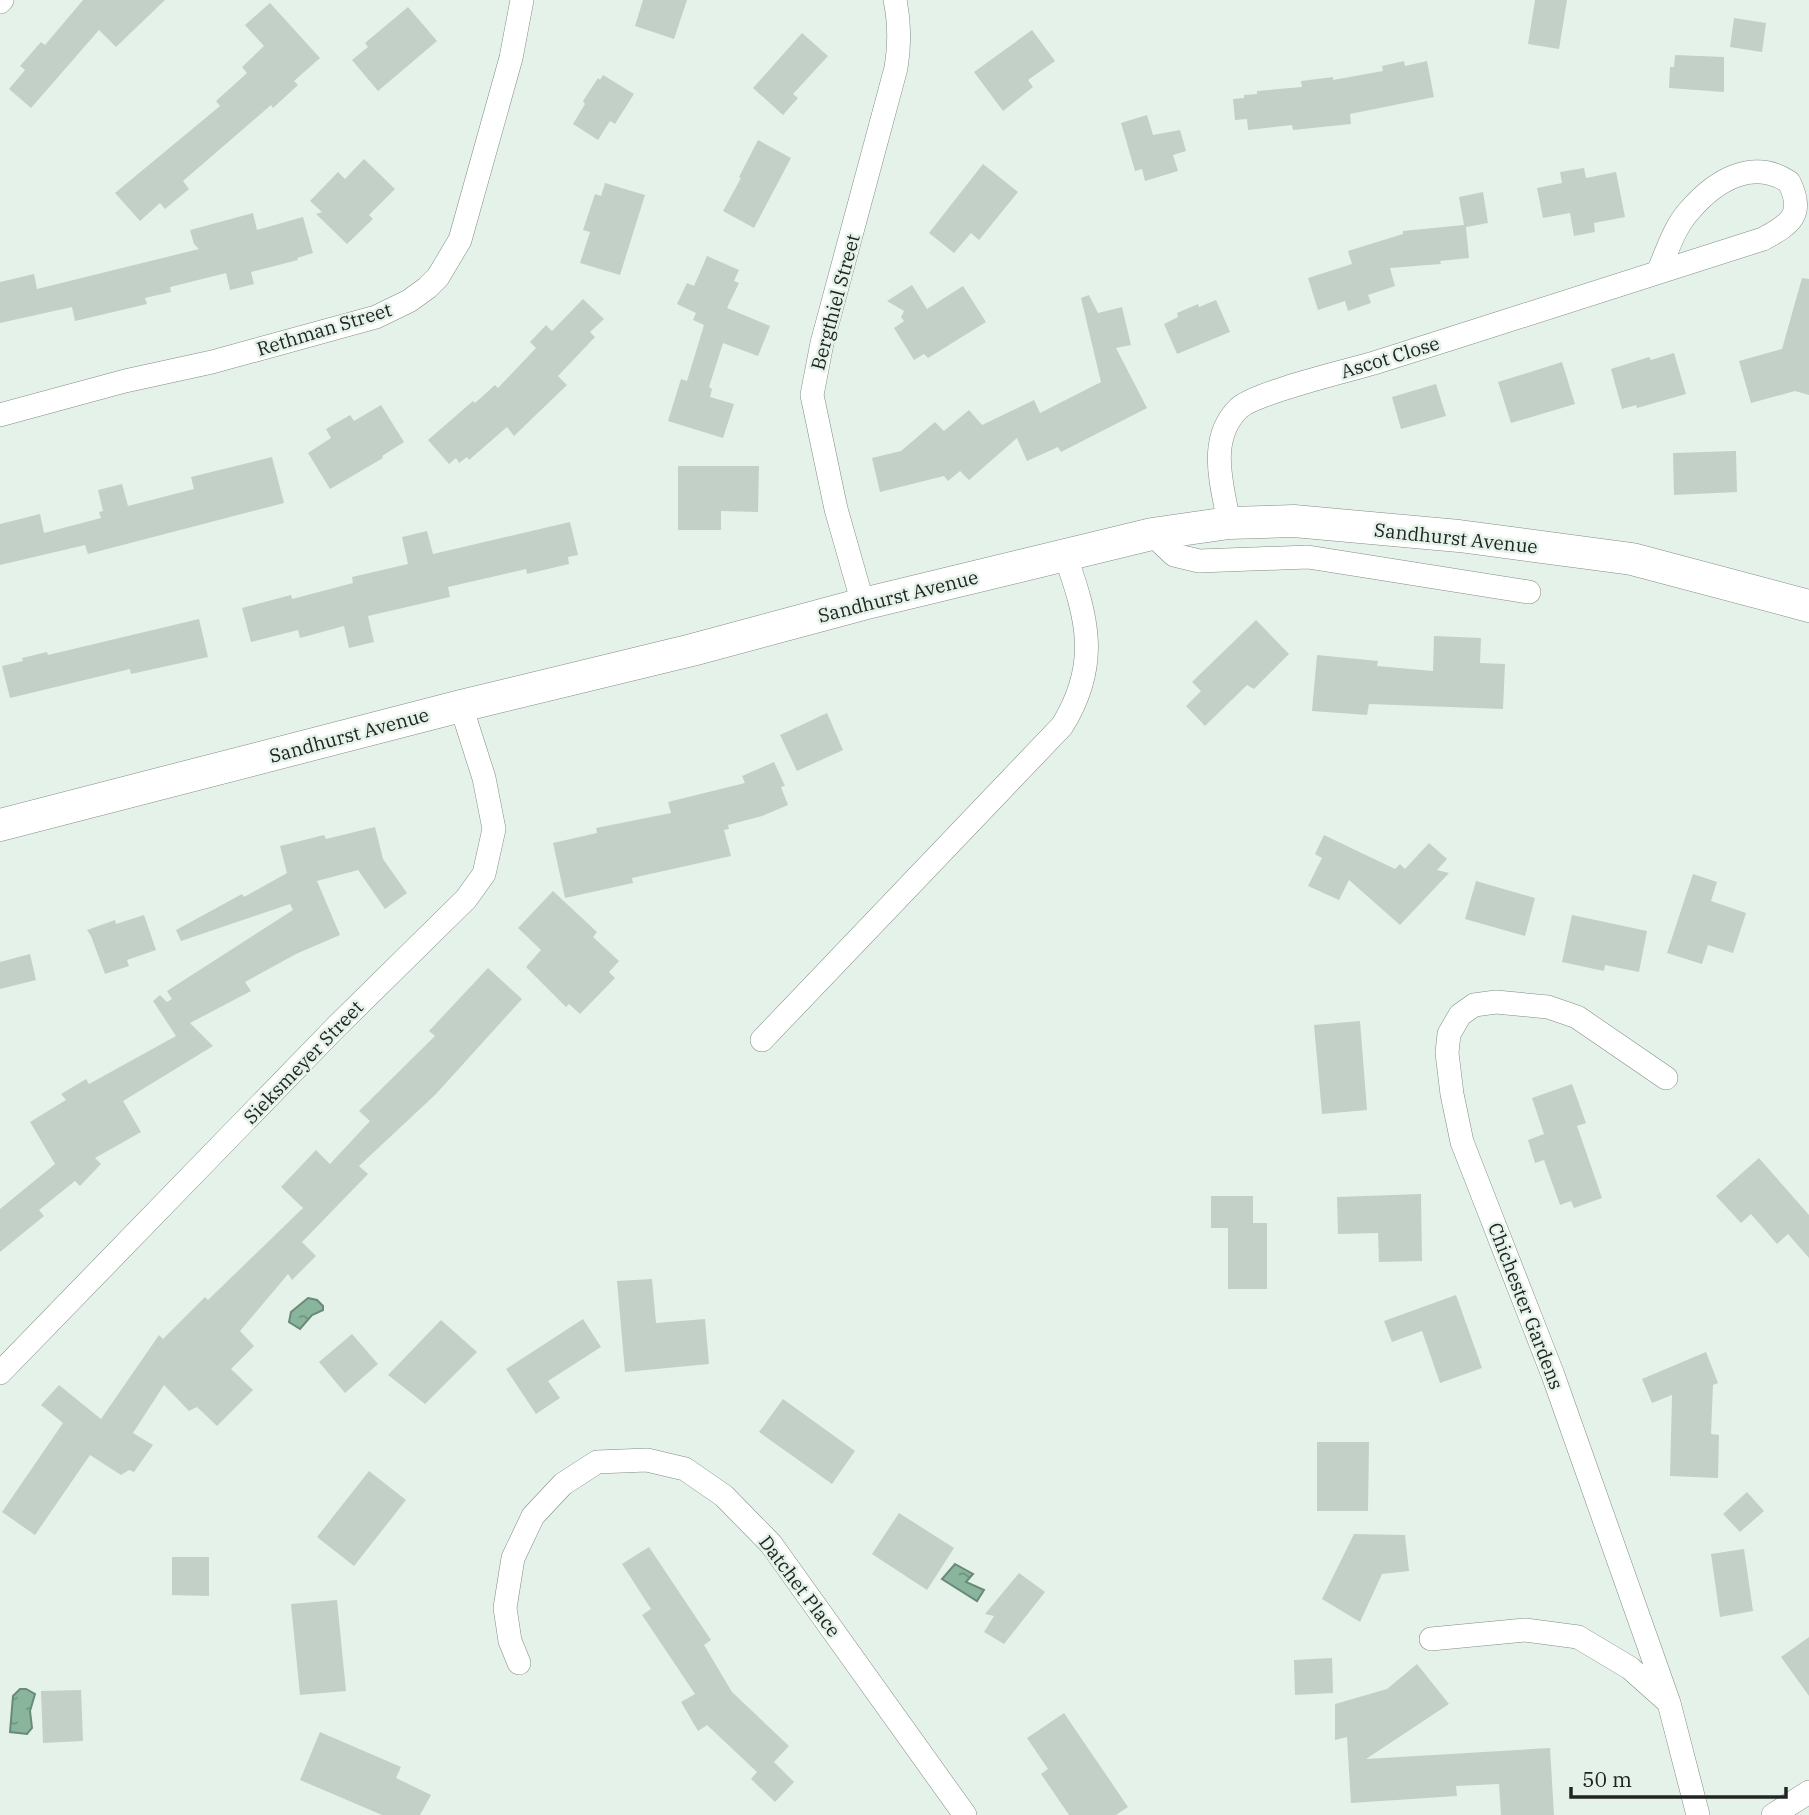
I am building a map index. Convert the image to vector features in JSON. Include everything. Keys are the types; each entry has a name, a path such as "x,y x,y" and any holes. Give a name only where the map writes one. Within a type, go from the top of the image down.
{"street":[{"name":"Rethman Street","path":"0,415 125,381 212,362 376,317 409,301 427,288 438,277 460,240 511,58 522,0"},
{"name":"Bergthiel Street","path":"863,604 836,509 812,395 822,343 896,68 900,20 895,0"},
{"name":"Ascot Close","path":"1228,523 1218,457 1221,435 1241,407 1272,393 1658,272 1763,239 1784,228 1792,220 1797,207 1789,182 1779,175 1758,170 1740,174 1715,186 1689,211 1674,234 1658,272"},
{"name":"Sandhurst Avenue","path":"0,825 461,706 692,650 863,604 1152,534 1228,523 1306,522 1459,536 1632,559 1809,606"},
{"path":"1152,534 1174,555 1199,561 1308,557 1529,592"},
{"path":"762,1040 1062,726 1076,704 1083,678 1087,636 1080,596 1065,555"},
{"name":"Sieksmeyer Street","path":"0,1374 336,1027 466,900 484,874 494,829 484,778 461,706"},
{"name":"Chichester Gardens","path":"1666,1078 1577,1017 1548,1007 1496,1002 1474,1005 1460,1015 1449,1034 1447,1053 1462,1142 1553,1375 1669,1703 1698,1815"},
{"name":"Datchet Place","path":"519,1663 510,1641 505,1608 513,1558 533,1517 563,1484 597,1462 647,1460 685,1469 724,1496 771,1544 965,1815"},
{"path":"1431,1639 1525,1630 1578,1637 1630,1668 1669,1703"},
{"path":"1773,1815 1809,1792"}],"water":[{"path":"308,1298 317,1300 323,1310 312,1315 300,1329 289,1322 291,1312"},
{"path":"955,1564 973,1574 966,1582 984,1590 977,1601 942,1579"},
{"path":"20,1689 35,1694 30,1711 32,1728 27,1734 10,1732 13,1696"}],"building":[{"path":"83,0 165,0 116,47 99,30 31,108 9,89 25,70 20,66 41,42 45,45"},
{"path":"643,0 687,0 674,39 635,26"},
{"path":"1535,0 1567,0 1559,49 1528,44"},
{"path":"270,3 320,58 294,81 298,85 273,108 271,105 183,181 189,189 165,209 160,203 140,221 115,193 220,106 216,101 247,73 242,67 264,46 245,25"},
{"path":"408,7 437,41 378,91 352,60 368,47 365,43"},
{"path":"1734,18 1766,23 1762,52 1730,47"},
{"path":"1032,30 1055,61 1028,80 1033,87 1003,111 974,72"},
{"path":"802,33 828,56 793,94 798,98 783,115 753,88"},
{"path":"1675,55 1724,57 1724,92 1669,88 1670,67 1674,67"},
{"path":"1404,61 1405,66 1427,61 1434,97 1350,114 1351,124 1293,130 1292,125 1248,130 1247,119 1235,120 1233,99 1244,98 1244,95 1257,94 1257,91 1302,87 1301,81 1333,77 1333,80 1383,71 1382,66"},
{"path":"603,75 634,94 615,124 610,121 598,140 573,124 585,104 583,101 598,78 600,80"},
{"path":"1147,115 1153,135 1180,130 1186,151 1173,155 1178,171 1145,181 1142,169 1135,171 1121,123"},
{"path":"758,140 791,158 754,228 723,211"},
{"path":"364,159 395,189 369,215 373,219 347,244 316,214 322,212 310,201 338,172 345,179"},
{"path":"983,164 1018,192 979,240 971,233 954,253 929,233"},
{"path":"1584,168 1586,178 1616,172 1625,217 1594,223 1595,232 1574,236 1570,213 1543,218 1537,188 1562,183 1560,172"},
{"path":"605,183 645,195 620,275 580,263 590,232 583,230 595,194 601,196"},
{"path":"1483,192 1488,223 1466,227 1469,258 1440,261 1441,264 1390,268 1395,286 1368,295 1371,303 1348,311 1345,301 1318,310 1308,278 1352,264 1348,251 1403,234 1403,231 1464,225 1459,197"},
{"path":"253,213 257,230 303,217 313,253 297,258 298,260 251,272 254,284 230,290 226,273 170,287 171,292 145,298 147,304 75,321 72,307 0,323 0,282 34,274 37,289 199,249 194,244 190,230"},
{"path":"707,256 739,270 734,281 739,283 727,308 770,326 758,356 723,343 709,387 712,389 710,397 734,404 723,438 668,421 681,379 687,381 704,325 693,320 696,313 677,304 687,283 694,286"},
{"path":"1802,278 1809,279 1809,395 1795,391 1751,403 1739,361 1782,349"},
{"path":"912,285 927,309 963,286 986,322 928,358 924,354 914,360 894,328 904,321 901,317 904,311 887,301"},
{"path":"1089,295 1098,313 1122,307 1131,345 1116,348 1147,408 1061,452 1058,447 1027,461 1017,438 969,480 960,471 948,481 944,476 880,492 872,458 901,451 935,422 944,431 969,410 982,425 1034,400 1040,413 1101,382 1081,298"},
{"path":"583,299 604,319 590,332 595,337 558,376 567,385 514,436 507,427 469,460 467,457 459,463 456,458 449,464 428,440 473,401 475,403 495,385 498,388 536,348 530,342 546,325 552,331"},
{"path":"1216,300 1230,332 1177,354 1164,324 1178,317 1177,313"},
{"path":"1674,353 1686,394 1637,408 1636,405 1622,409 1611,369 1649,357 1651,360"},
{"path":"1562,362 1575,404 1511,423 1498,382"},
{"path":"1436,384 1446,416 1401,429 1392,397"},
{"path":"381,405 404,442 382,456 383,458 330,489 308,453 331,438 326,429 350,415 354,421"},
{"path":"1736,451 1737,492 1674,495 1673,453"},
{"path":"272,457 284,503 88,554 85,545 0,565 0,524 40,514 44,533 101,518 99,512 103,511 98,490 122,484 128,506 194,489 191,477"},
{"path":"678,466 759,466 758,512 721,511 721,530 678,530"},
{"path":"570,522 578,555 568,557 569,564 527,574 526,569 448,587 450,597 368,616 374,642 349,648 344,626 300,638 298,630 251,642 242,608 291,595 292,599 353,583 352,577 408,564 402,537 427,531 433,554"},
{"path":"199,619 208,657 131,674 130,669 10,698 2,666 47,652 48,655"},
{"path":"1256,620 1289,654 1254,689 1247,685 1205,726 1186,706 1201,691 1192,682"},
{"path":"1434,636 1481,638 1480,663 1505,664 1503,709 1369,704 1367,715 1312,711 1317,655 1378,661 1377,666 1433,671"},
{"path":"827,713 843,750 797,771 780,735"},
{"path":"774,762 785,786 781,787 788,805 762,816 728,825 729,829 724,830 731,856 632,878 633,883 565,898 553,843 597,833 596,828 671,813 668,802 745,783 742,776"},
{"path":"375,827 383,859 407,893 385,909 358,870 317,881 340,935 296,954 245,982 251,991 190,1023 213,1046 123,1101 141,1132 95,1158 101,1164 80,1186 75,1181 39,1210 44,1216 0,1252 0,1209 55,1164 30,1122 66,1100 61,1094 86,1079 89,1084 176,1036 153,1001 160,995 167,1002 172,999 167,991 293,910 290,904 181,941 176,930 287,873 280,846 324,835 326,839"},
{"path":"1324,835 1395,869 1400,864 1405,869 1429,843 1447,859 1437,870 1449,873 1400,925 1349,880 1339,900 1308,886 1322,858 1315,854"},
{"path":"1693,874 1717,882 1711,901 1746,913 1733,953 1708,945 1702,964 1667,953"},
{"path":"1476,881 1535,898 1525,936 1465,919"},
{"path":"553,891 597,932 593,937 619,961 609,972 615,978 580,1014 569,1004 566,1007 526,967 541,950 518,928"},
{"path":"144,915 156,950 127,960 129,966 105,974 87,930 115,920 116,924"},
{"path":"1572,915 1647,931 1639,972 1605,965 1604,971 1562,962"},
{"path":"30,954 36,980 0,989 0,962"},
{"path":"488,968 522,999 436,1094 359,1166 368,1174 302,1242 316,1256 292,1280 288,1274 240,1331 254,1346 231,1369 253,1390 217,1426 197,1407 189,1411 164,1385 133,1433 153,1445 134,1472 129,1470 121,1475 90,1455 35,1535 2,1512 63,1423 41,1405 59,1385 101,1419 159,1335 163,1339 205,1297 208,1300 303,1208 281,1187 316,1150 330,1164 370,1121 359,1111 435,1036 429,1031"},
{"path":"1360,1021 1367,1110 1322,1114 1314,1025"},
{"path":"1572,1084 1586,1123 1577,1126 1602,1198 1574,1208 1571,1201 1560,1205 1544,1160 1535,1163 1528,1140 1544,1134 1532,1098"},
{"path":"1759,1158 1809,1215 1809,1258 1788,1234 1777,1244 1751,1214 1741,1223 1716,1196"},
{"path":"1421,1194 1422,1261 1379,1262 1378,1233 1338,1234 1337,1197"},
{"path":"1211,1196 1253,1196 1253,1223 1267,1223 1267,1289 1228,1289 1228,1228 1211,1228"},
{"path":"652,1279 656,1323 705,1319 709,1364 625,1372 617,1281"},
{"path":"1456,1295 1482,1368 1440,1383 1422,1331 1392,1342 1384,1321"},
{"path":"583,1319 601,1347 548,1381 560,1398 536,1414 506,1369"},
{"path":"441,1320 477,1352 425,1404 388,1375"},
{"path":"352,1334 378,1364 345,1393 319,1362"},
{"path":"1706,1352 1718,1383 1713,1385 1711,1434 1719,1435 1718,1478 1670,1476 1672,1395 1652,1403 1642,1379"},
{"path":"783,1399 855,1451 832,1484 759,1432"},
{"path":"1317,1442 1369,1442 1368,1511 1317,1511"},
{"path":"369,1471 406,1500 354,1566 317,1537"},
{"path":"1747,1492 1764,1511 1740,1532 1723,1514"},
{"path":"899,1513 954,1548 927,1590 872,1554"},
{"path":"1354,1534 1405,1535 1409,1571 1382,1574 1360,1622 1322,1599"},
{"path":"649,1547 711,1640 704,1645 732,1692 789,1746 774,1762 794,1782 775,1802 751,1779 757,1772 707,1725 698,1731 681,1702 695,1694 642,1615 651,1609 622,1564"},
{"path":"1744,1549 1753,1611 1720,1617 1711,1554"},
{"path":"172,1557 209,1557 209,1596 172,1595"},
{"path":"1019,1573 1045,1592 1004,1644 984,1632 994,1616 985,1614"},
{"path":"337,1600 346,1691 300,1695 291,1604"},
{"path":"1809,1637 1809,1696 1781,1657"},
{"path":"1332,1658 1333,1693 1295,1695 1294,1660"},
{"path":"1417,1664 1449,1704 1366,1759 1550,1748 1554,1815 1501,1815 1499,1784 1456,1786 1457,1796 1351,1803 1347,1737 1335,1740 1335,1704 1387,1689"},
{"path":"81,1690 83,1741 43,1743 41,1691"},
{"path":"1064,1713 1128,1807 1116,1815 1069,1815 1041,1774 1048,1769 1027,1738"},
{"path":"320,1732 401,1767 396,1778 431,1795 420,1815 382,1815 300,1780"}]}
